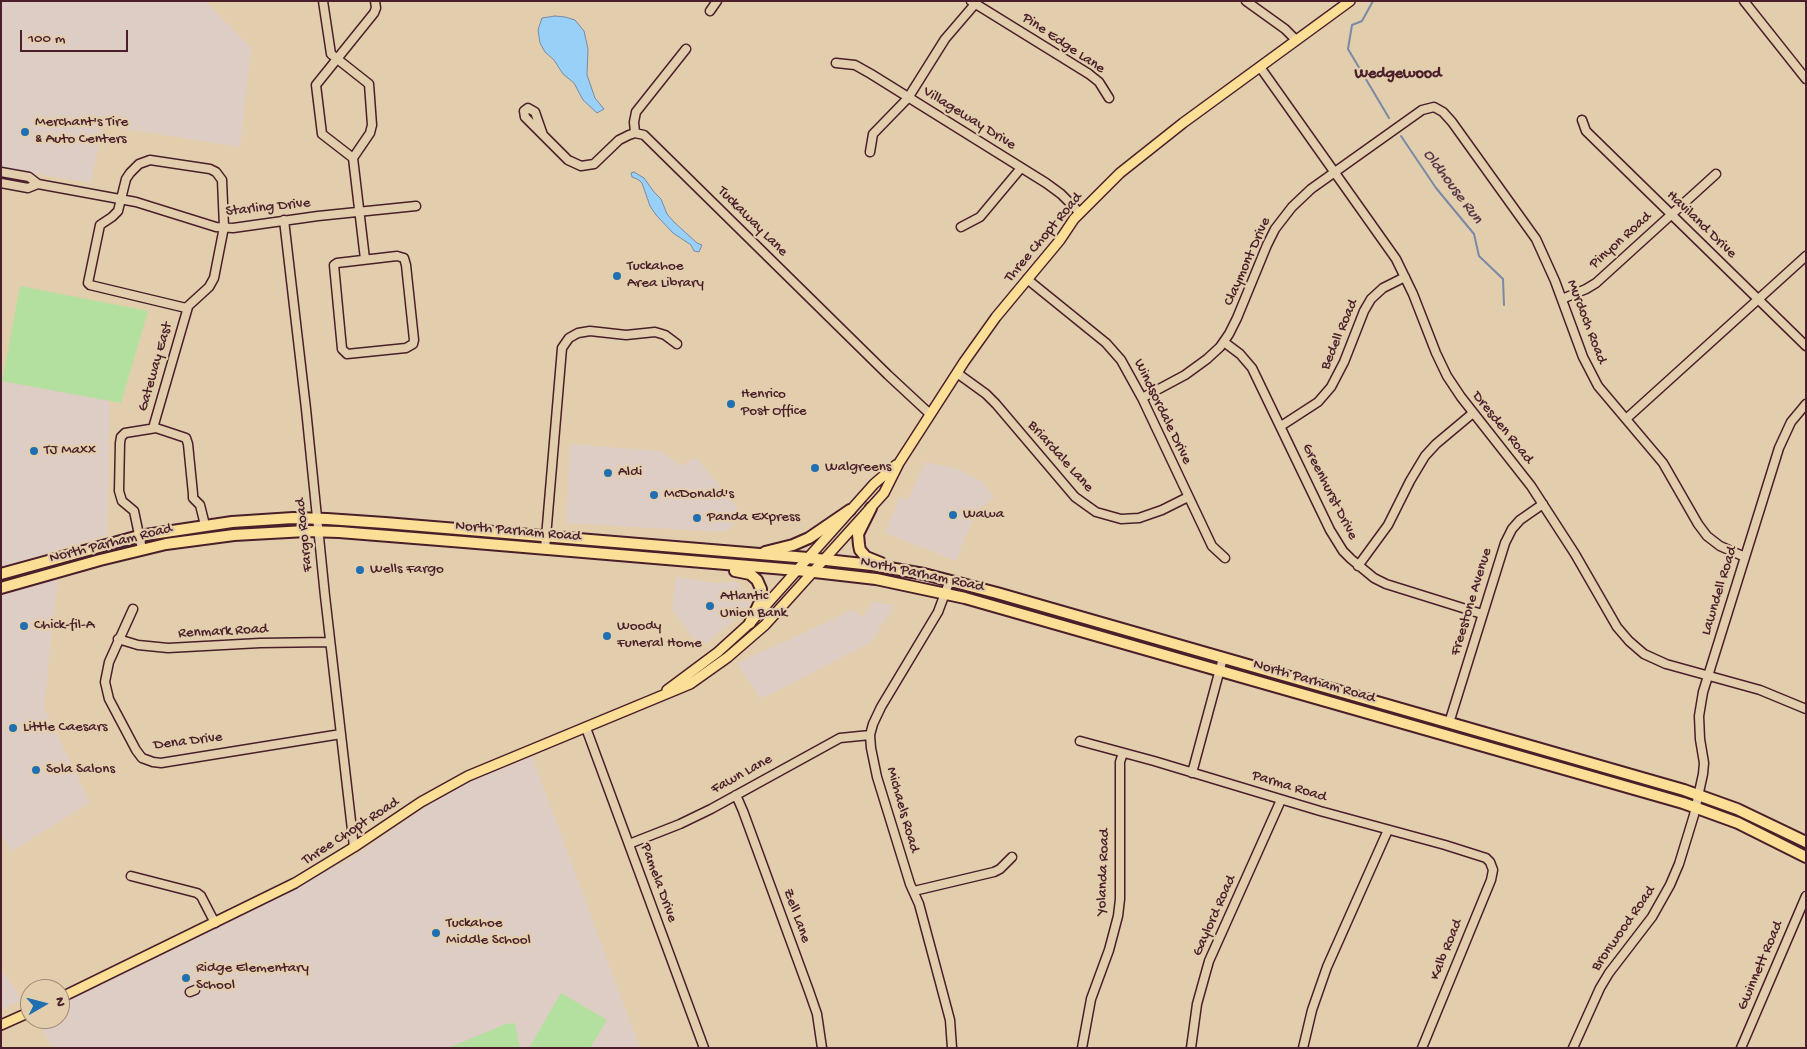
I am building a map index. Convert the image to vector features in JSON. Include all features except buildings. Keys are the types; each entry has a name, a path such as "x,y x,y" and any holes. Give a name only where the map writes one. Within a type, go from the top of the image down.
{"highway":[{"path":"871,508 858,534 860,550 866,557 893,569"},
{"path":"756,554 793,545 809,538 850,510"},
{"name":"North Parham Road","path":"1,574 139,536 205,525 266,519 318,518 808,558 893,569 950,580 1699,795 1755,817 1806,842"},
{"name":"North Parham Road","path":"1,588 142,549 191,540 234,535 319,531 798,570 876,579 946,593 1696,807 1744,826 1806,857"},
{"path":"691,561 713,569 747,572 754,577 759,584 761,595 760,602 750,623"},
{"path":"1446,735 1449,722"}],"main road":[{"name":"Three Chopt Road","path":"70,993 295,883 354,848 421,802 468,776 690,684 746,642 765,625 884,493 899,463 930,414 996,317 1080,213 1120,173 1183,123 1350,1"},
{"name":"Three Chopt Road","path":"659,696 718,652 750,623 874,484 899,463"},
{"path":"1,1025 20,1016"}],"street":[{"path":"323,1 329,51 369,84 372,125 370,133 352,158 365,259"},
{"path":"352,158 324,137 316,85 374,14 376,8 375,1"},
{"path":"710,11 717,1"},
{"path":"1246,1 1285,29 1296,40"},
{"path":"1744,1 1806,79"},
{"path":"870,152 873,134 908,98 945,39 973,2"},
{"name":"Pine Edge Lane","path":"973,2 1089,74 1099,82 1110,98"},
{"path":"543,135 568,160 581,166 594,164 619,140 635,133 634,122 636,112 686,49"},
{"name":"Villageway Drive","path":"836,63 855,65 1061,194 1080,213"},
{"name":"Dresden Road","path":"1260,67 1396,259 1447,376 1473,413 1531,486 1575,554 1617,627 1636,648 1654,659 1760,690 1806,709"},
{"name":"Claymont Drive","path":"1142,398 1200,364 1224,342 1237,318 1263,254 1276,229 1292,207 1306,193 1422,110 1434,108"},
{"name":"Murdoch Road","path":"1434,108 1443,112 1452,122 1528,227 1544,254 1582,357 1598,386 1663,463 1698,524 1707,536 1720,546 1745,557"},
{"name":"Haviland Drive","path":"1582,120 1586,131 1806,346"},
{"name":"Tuckaway Lane","path":"635,133 642,134 648,138 888,375 930,414"},
{"name":"Gateway East","path":"188,307 172,305 88,283 100,225 115,214 122,199 126,179 140,164 145,162 155,160 210,168 220,176 223,186 224,227 214,278 209,286 188,307 152,428 186,438 192,494 200,505 205,525"},
{"path":"961,227 980,217 1021,168"},
{"name":"Starling Drive","path":"1,172 29,176 38,184 122,199 161,209 206,225 233,228 284,220 416,206"},
{"name":"Pinyon Road","path":"1562,299 1592,286 1716,174"},
{"name":"Starling Drive","path":"1,183 28,188 38,184"},
{"name":"Fargo Road","path":"284,220 306,401 330,642 354,848"},
{"path":"397,256 404,258 414,340 410,347 352,354 347,354 342,349 333,267 337,263 365,259 397,256"},
{"path":"1626,419 1806,256"},
{"name":"Bedell Road","path":"1281,426 1318,402 1332,387 1370,299 1383,288 1405,277"},
{"name":"Windsordale Drive","path":"1028,279 1113,351 1128,371 1212,546 1225,558"},
{"path":"545,549 562,348 569,338 578,333 590,331 626,335 655,332 665,335 677,344"},
{"name":"Greenhurst Drive","path":"1224,342 1240,354 1252,368 1330,530 1343,550 1358,566 1386,584 1482,614"},
{"name":"Briardale Lane","path":"957,373 986,394 996,404 1068,489 1088,508 1121,519 1139,518 1162,510 1188,497"},
{"name":"Lawndell Road","path":"1699,795 1704,763 1699,716 1703,692 1779,448 1791,422 1806,404"},
{"path":"1358,566 1388,525 1425,456 1436,444 1473,413"},
{"path":"142,549 134,511 120,498 120,442 121,437 125,433 152,428"},
{"name":"Freestone Avenue","path":"1449,722 1509,534 1524,516 1543,504"},
{"name":"Michaels Road","path":"950,580 938,612 881,707 870,735 877,776 926,931 950,1020 952,1048"},
{"name":"Dena Drive","path":"133,609 118,639 105,674 106,689 116,714 136,750 147,760 160,762 341,734"},
{"name":"Renmark Road","path":"118,639 138,645 168,648 260,643 330,642"},
{"path":"1192,773 1223,658"},
{"name":"Pamela Drive","path":"586,728 704,1048"},
{"name":"Fawn Lane","path":"629,844 680,824 840,738 870,735"},
{"name":"Parma Road","path":"1080,741 1093,743 1123,754 1281,800 1478,854 1490,862"},
{"name":"Yolanda Road","path":"1082,1048 1092,999 1109,950 1118,916 1120,899 1120,762 1123,754"},
{"name":"Zell Lane","path":"736,795 817,1014 822,1048"},
{"name":"Bronwood Road","path":"1573,1048 1600,988 1652,916 1670,885 1679,864 1699,795"},
{"name":"Gaylord Road","path":"1191,1048 1197,1004 1210,961 1281,800"},
{"path":"1303,1048 1312,1010 1324,975 1388,830"},
{"path":"914,891 994,872 1000,869 1012,857"},
{"name":"Kalb Road","path":"1422,1048 1491,880 1493,870 1490,862"},
{"path":"131,876 197,893 201,896 215,923"},
{"name":"Gwinnett Road","path":"1741,1048 1806,896"}],"shaded area":[{"path":"1,1 205,1 251,48 240,147 104,127 101,133 91,183 1,168"},
{"path":"1,381 110,401 107,535 1,567"},
{"path":"570,444 660,451 682,466 696,457 740,511 731,528 723,532 566,523"},
{"path":"925,462 958,469 982,482 994,497 976,512 956,561 885,533 900,496 908,500"},
{"path":"58,576 44,708 90,802 11,852 1,834 1,594"},
{"path":"676,577 713,583 737,582 753,600 731,623 700,648 672,610"},
{"path":"873,602 895,605 870,643 761,699 737,663 853,610 863,617"},
{"name":"Tuckahoe Middle School","path":"532,756 640,1048 52,1048 42,1029 70,1029 70,993 347,861 427,806 469,781"},
{"path":"1,968 20,997 20,1001 1,1010"}],"green space":[{"path":"20,286 148,311 121,403 2,381"},
{"path":"561,993 607,1020 590,1048 529,1048"},
{"path":"515,1023 520,1048 448,1048 506,1024"}],"water":[{"path":"555,16 575,20 584,31 588,49 587,75 595,98 604,109 597,113 583,100 574,83 563,74 540,43 538,30 542,18"},
{"path":"634,172 644,178 661,199 667,214 674,222 697,243 702,245 699,252 694,251 691,245 673,233 656,215 650,206 642,183 632,177 631,173"}],"waterway":[{"name":"Oldhouse Run","path":"1373,1 1362,21 1352,25 1348,49 1389,118"},
{"name":"Oldhouse Run","path":"1401,136 1436,188 1474,234 1479,256 1503,279 1504,305"}],"place":[{"name":"Merchant's Tire & Auto Centers","path":"25,132"},
{"name":"Tuckahoe Area Library","path":"617,276"},
{"name":"Henrico Post Office","path":"731,404"},
{"name":"TJ Maxx","path":"34,451"},
{"name":"Walgreens","path":"815,468"},
{"name":"Aldi","path":"608,473"},
{"name":"McDonald's","path":"654,495"},
{"name":"Wawa","path":"953,515"},
{"name":"Panda Express","path":"697,518"},
{"name":"Wells Fargo","path":"360,570"},
{"name":"Atlantic Union Bank","path":"710,606"},
{"name":"Chick-fil-A","path":"24,626"},
{"name":"Woody Funeral Home","path":"607,636"},
{"name":"Little Caesars","path":"13,728"},
{"name":"Sola Salons","path":"36,770"},
{"name":"Tuckahoe Middle School","path":"436,933"},
{"name":"Ridge Elementary School","path":"186,978"}],"district":[{"name":"Wedgewood","path":"1398,75"}]}
